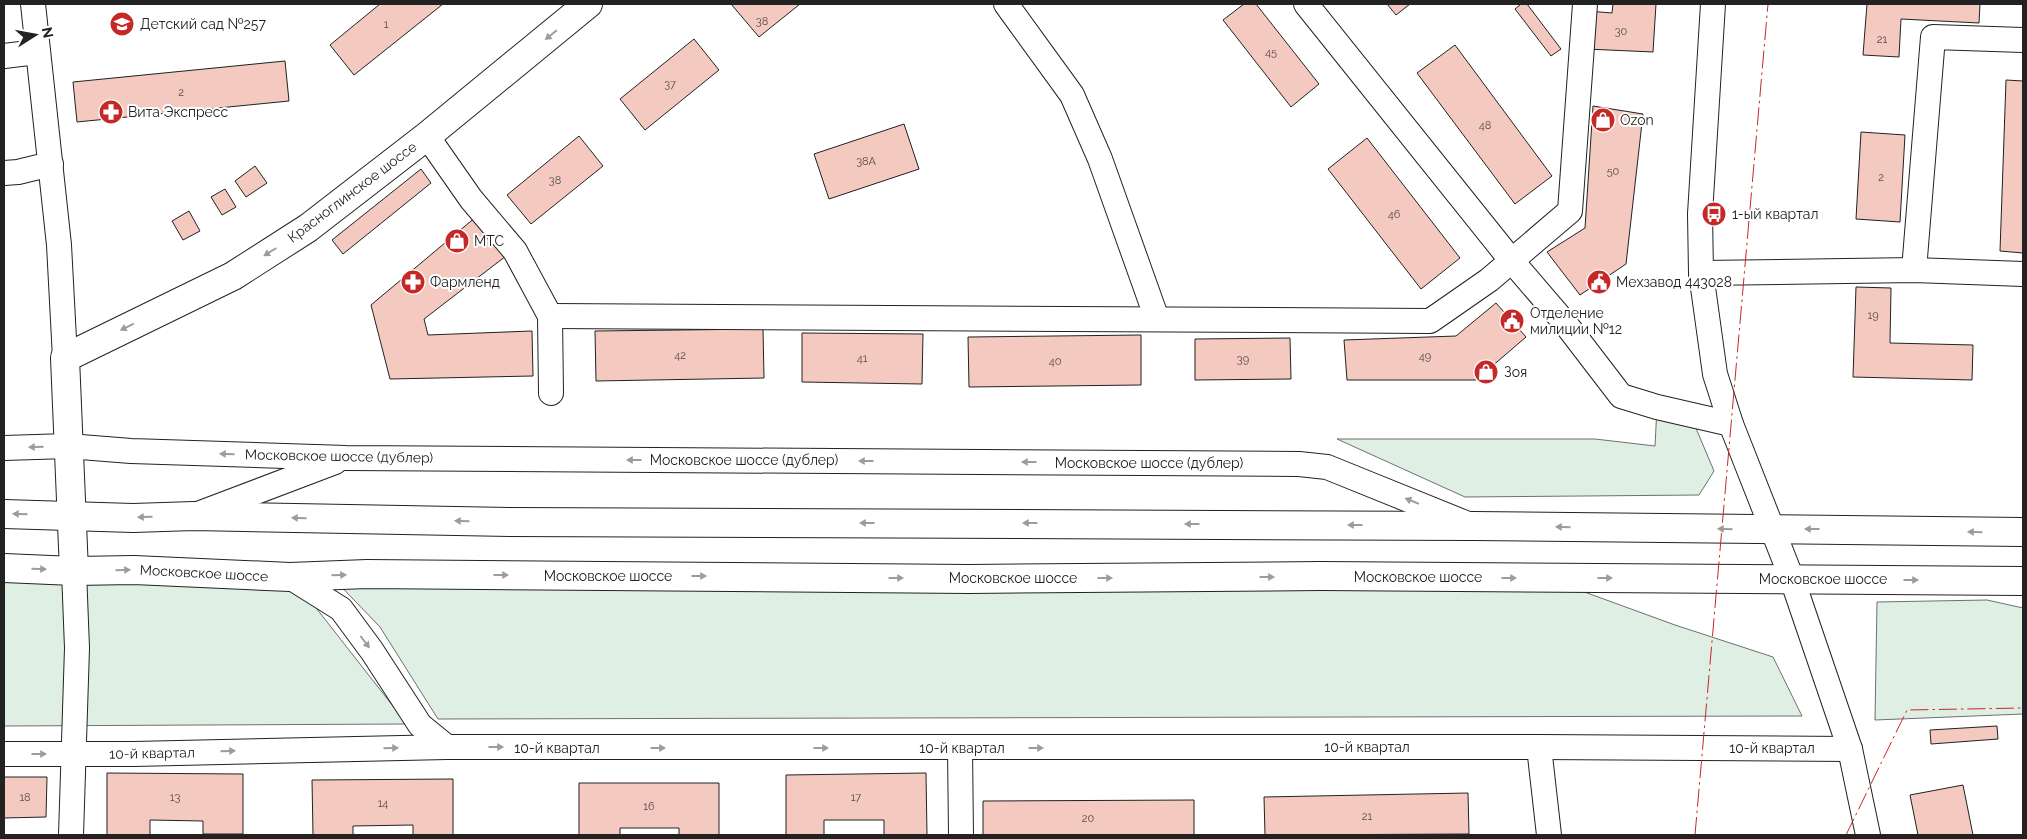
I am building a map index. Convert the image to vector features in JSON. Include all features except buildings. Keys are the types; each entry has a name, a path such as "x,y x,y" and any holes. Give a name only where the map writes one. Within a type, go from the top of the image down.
{"main road":[{"name":"Красноглинское шоссе","path":"65,358 233,276 308,228 427,136 588,4"},
{"path":"65,358 74,571"},
{"path":"4,514 133,518 194,516 510,522 1473,526 2023,532"},
{"name":"Московское шоссе","path":"4,568 74,571 134,570 290,577 377,574 969,579 1320,576 2023,581"}],"street":[{"path":"33,4 59,246 65,358"},
{"path":"1006,4 1072,95 1100,159 1158,318"},
{"path":"1306,4 1621,396 1731,424"},
{"path":"550,316 1430,321 1489,280 1570,210 1585,4"},
{"path":"1713,4 1700,214 1701,273 1715,374 1731,424 1774,529 1850,749 1868,835"},
{"path":"1914,270 1933,37 2023,40"},
{"path":"4,56 37,52"},
{"path":"427,136 471,199 515,251 550,316 551,392"},
{"path":"4,173 18,172 51,164"},
{"path":"1701,273 1914,270 2023,274"},
{"name":"Московское шоссе (дублер)","path":"4,448 68,446 131,451 346,458 1299,464 1327,468 1473,526"},
{"path":"194,516 346,458"},
{"path":"71,835 77,648 74,571"},
{"path":"290,577 341,609 420,725 447,747"},
{"name":"10-й квартал","path":"4,754 447,747 1539,747 1850,749"},
{"path":"1539,747 1549,835"},
{"path":"960,748 961,835"}],"green space":[{"path":"1657,407 1690,414 1714,471 1699,495 1465,497 1337,439 1595,439 1655,446"},
{"path":"4,572 270,576 313,604 407,724 4,726"},
{"path":"330,575 1546,578 1675,625 1773,657 1802,716 438,719 380,627"},
{"path":"1987,600 2023,608 2023,714 1875,720 1877,602"}],"fence":[{"path":"1589,835 1608,835"}],"power":[{"path":"1695,835 1768,4"},
{"path":"1846,835 1907,710 2023,708"}],"place":[{"name":"Детский сад №257","path":"122,24"},
{"name":"Вита Экспресс","path":"111,112"},
{"name":"Ozon","path":"1603,120"},
{"name":"1-ый квартал","path":"1714,214"},
{"name":"МТС","path":"457,241"},
{"name":"Фармленд","path":"413,282"},
{"name":"Мехзавод 443028","path":"1599,282"},
{"name":"Отделение милиции №12","path":"1512,321"},
{"name":"Зоя","path":"1486,372"}]}
